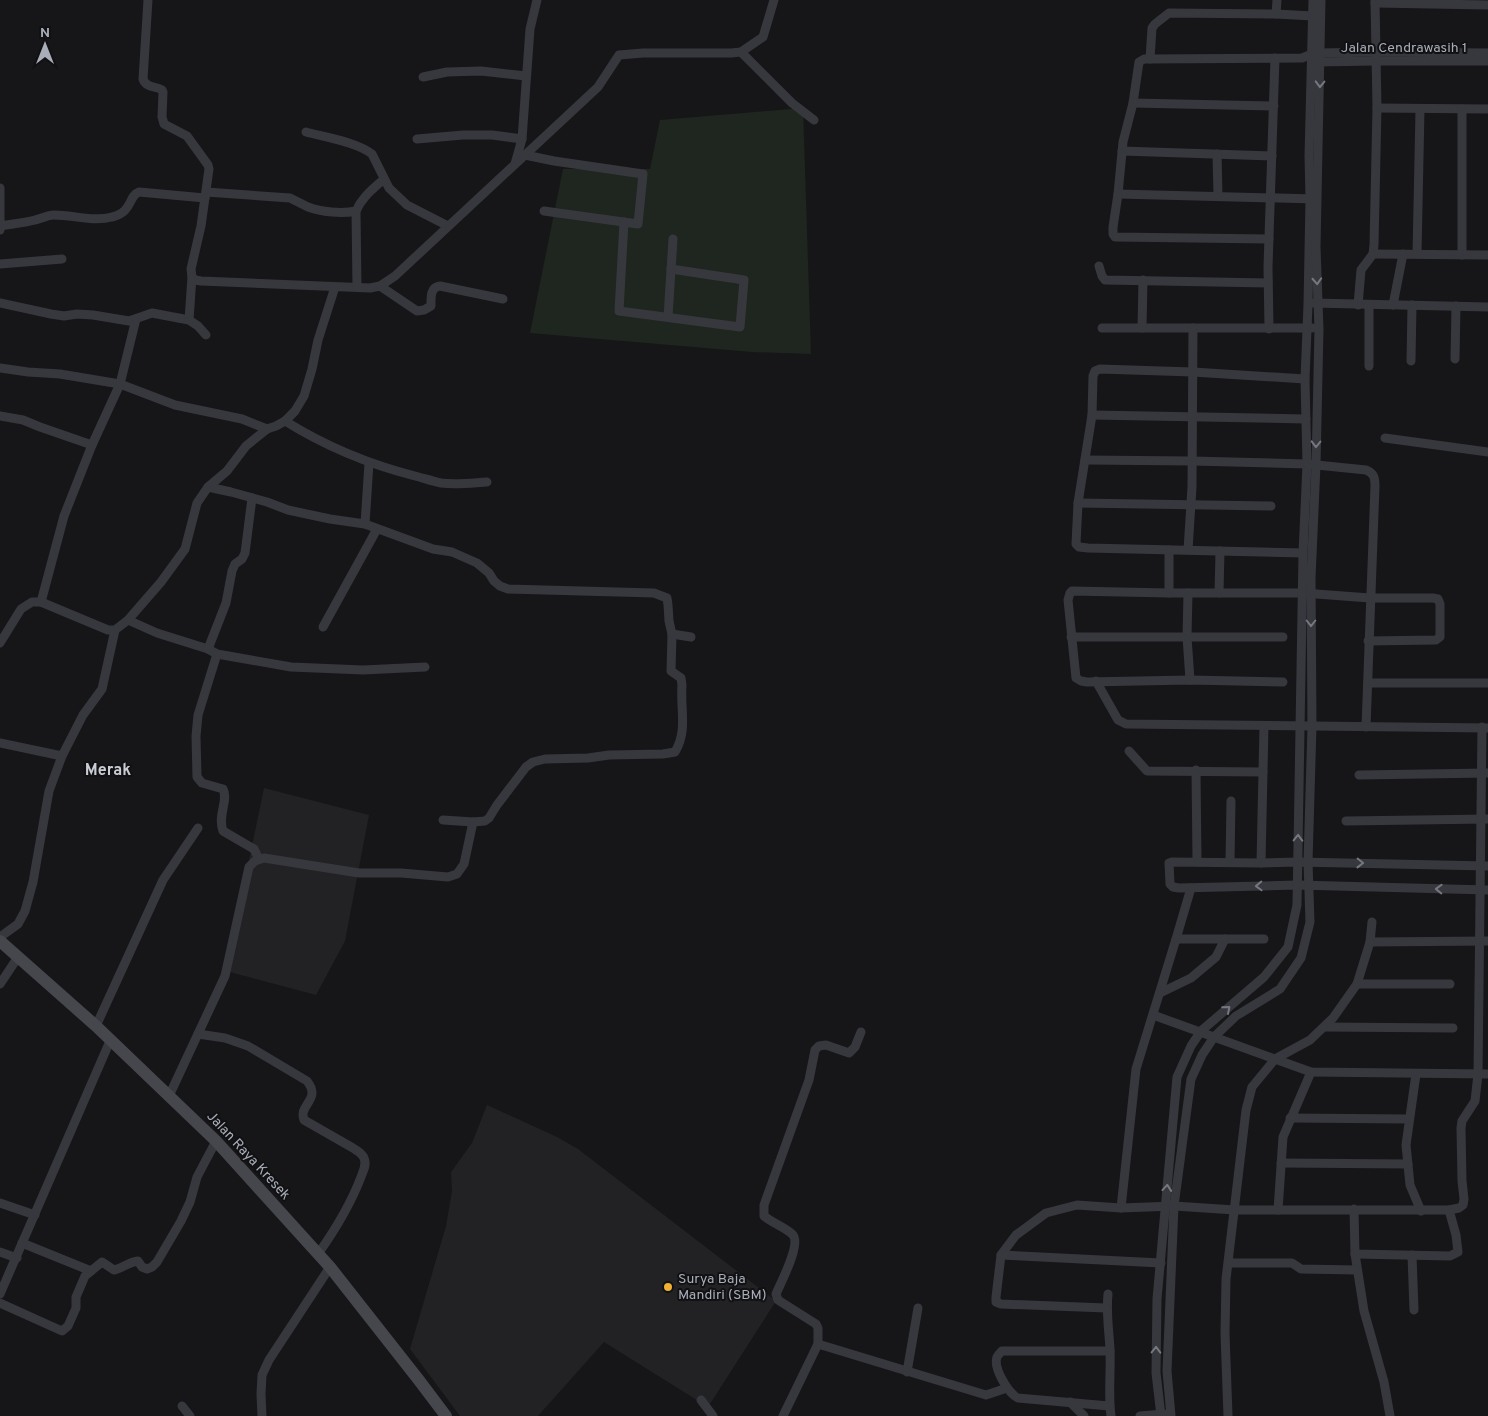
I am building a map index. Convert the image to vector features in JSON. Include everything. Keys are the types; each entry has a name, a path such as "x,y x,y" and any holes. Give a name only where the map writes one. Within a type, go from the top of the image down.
{"main road":[{"name":"Jalan Raya Kresek","path":"0,941 96,1026 216,1141 330,1267 446,1416"}],"street":[{"path":"148,0 145,83 162,90 162,117 164,124 187,136 209,169 201,226 191,269 190,320"},
{"path":"515,164 522,139 530,29 536,0"},
{"path":"192,277 195,280 201,281 335,287 380,286 395,276 598,87 620,55 740,52 763,37 774,0"},
{"path":"1276,14 1277,0"},
{"path":"1313,0 1316,58"},
{"path":"1161,1415 1156,1370 1157,1299 1161,1262 1191,1079 1202,1055 1214,1037 1236,1016 1280,989 1301,958 1310,922 1308,862 1312,726 1307,593 1303,553 1312,464 1306,419 1305,378 1313,199 1316,58 1321,0"},
{"path":"1358,305 1361,270 1373,254 1376,108 1375,1 1488,5"},
{"path":"1150,59 1152,28 1154,24 1169,13 1313,16"},
{"path":"740,52 792,103 814,120"},
{"name":"Jalan Cendrawasih 1","path":"1316,58 1488,53"},
{"name":"Jalan Cendrawasih 1","path":"1376,56 1488,62"},
{"path":"1269,329 1268,283 1275,58"},
{"path":"1269,240 1115,237 1112,227 1118,194 1122,151 1138,62 1144,59 1316,58"},
{"path":"423,77 447,72 480,71 526,76"},
{"path":"1132,103 1274,106"},
{"path":"1376,108 1488,109"},
{"path":"1417,254 1420,109"},
{"path":"1462,109 1462,255"},
{"path":"306,132 367,150 372,154 389,188 408,205 448,226"},
{"path":"417,139 492,134 522,139"},
{"path":"1122,151 1272,156"},
{"path":"1217,154 1218,196"},
{"path":"526,155 643,174 638,224 544,211"},
{"path":"357,287 356,211 367,194 384,179"},
{"path":"0,188 0,232"},
{"path":"0,226 34,221 50,215 70,215 91,219 113,217 123,213 128,208 133,195 139,192 290,198 317,210 356,211"},
{"path":"1118,194 1313,199"},
{"path":"1140,1416 1171,1415 1167,1371 1170,1207 1177,1077 1191,1046 1201,1031 1264,977 1288,947 1297,905 1300,726 1319,329 1313,199"},
{"path":"624,222 619,311 740,327 744,280 671,269"},
{"path":"668,317 673,238"},
{"path":"1373,254 1488,255"},
{"path":"1393,305 1403,254"},
{"path":"0,264 62,259"},
{"path":"1099,266 1105,280 1268,283"},
{"path":"1142,328 1143,280"},
{"path":"380,286 417,310 424,310 431,306 433,289 436,286 503,299"},
{"path":"0,643 21,609 32,602 42,602 108,630 114,630 128,620 161,582 185,548 197,504 208,486 227,471 246,446 267,429 285,421 304,396 318,340 335,287"},
{"path":"0,304 64,316 77,314 129,321 143,315 152,314 190,320 206,335"},
{"path":"1308,304 1488,307"},
{"path":"1369,305 1369,366"},
{"path":"1411,361 1412,305"},
{"path":"1455,359 1456,306"},
{"path":"42,602 64,516 92,445 120,384 136,319"},
{"path":"1102,328 1319,329"},
{"path":"1188,550 1192,460 1193,328"},
{"path":"0,368 60,374 120,384 175,406 242,419 267,429"},
{"path":"1303,553 1079,547 1076,544 1078,503 1092,415 1093,376 1095,371 1100,369 1193,372 1305,378"},
{"path":"1092,415 1306,419"},
{"path":"0,416 23,420 92,445"},
{"path":"285,421 311,437 369,463 441,483 487,482"},
{"path":"1385,438 1488,452"},
{"path":"1085,460 1192,460 1312,464 1371,472 1374,477 1375,486 1366,727"},
{"path":"365,524 369,463"},
{"path":"208,486 288,510 365,524 433,548 452,552 478,563 489,573 494,581 508,589 654,593 666,598 672,634 671,671 681,678 682,685 683,735 675,752 608,755 533,762 526,767 485,821 443,820"},
{"path":"208,649 226,603 232,571 235,564 242,559 245,553 252,498"},
{"path":"1078,503 1270,506"},
{"path":"323,627 377,529"},
{"path":"1169,550 1169,593"},
{"path":"1219,593 1220,551"},
{"path":"1282,682 1190,680 1081,681 1076,678 1068,600 1070,593 1307,593 1370,598 1438,599 1440,604 1440,637 1436,640 1368,641"},
{"path":"1188,593 1190,680"},
{"path":"128,620 157,633 218,654 291,667 363,670 425,667"},
{"path":"0,937 18,924 25,910 33,882 49,791 62,756 83,715 102,688 114,630"},
{"path":"672,634 691,637"},
{"path":"1071,637 1282,637"},
{"path":"218,654 198,715 196,736 197,776 202,784 223,789 225,798 220,818 223,831 254,849 259,858"},
{"path":"1096,681 1118,720 1126,724 1485,728 1484,941 1478,1074 1475,1100 1462,1121 1461,1128 1463,1204 1459,1208 1449,1210 1421,1211 1354,1209 1235,1210 1170,1207 1121,1208 1077,1205 1046,1213 1016,1235 1001,1255 996,1302 1001,1304 1106,1308"},
{"path":"1368,683 1488,683"},
{"path":"1260,863 1264,726"},
{"path":"0,743 62,756"},
{"path":"1129,751 1147,770 1263,772"},
{"path":"1196,770 1196,862"},
{"path":"1359,775 1485,773"},
{"path":"1230,862 1232,801"},
{"path":"1346,821 1484,820"},
{"path":"169,1096 225,976 249,867 255,861 259,858 264,858 359,873 401,873 448,877 457,874 464,864 473,822"},
{"path":"96,1026 163,880 198,828"},
{"path":"1484,865 1308,862 1169,863 1170,884 1173,887 1308,885 1484,890"},
{"path":"1121,1208 1136,1069 1191,888"},
{"path":"1228,1416 1225,1333 1226,1280 1246,1110 1252,1087 1275,1059 1310,1040 1333,1018 1356,984 1370,942 1372,922"},
{"path":"1176,939 1264,939"},
{"path":"1160,993 1191,978 1216,957 1225,939"},
{"path":"1370,942 1484,941"},
{"path":"0,984 18,957"},
{"path":"1356,984 1450,984"},
{"path":"1153,1014 1311,1072 1488,1074"},
{"path":"1324,1027 1453,1028"},
{"path":"783,1416 818,1344 818,1328 816,1324 778,1300 776,1294 795,1248 795,1240 792,1235 764,1216 764,1205 809,1080 815,1050 819,1046 826,1045 849,1053 855,1047 861,1032"},
{"path":"198,1034 225,1038 248,1046 307,1081 312,1088 312,1095 303,1114 304,1120 353,1148 364,1158 365,1166 353,1197 338,1225 318,1254"},
{"path":"0,1294 110,1041"},
{"path":"1278,1210 1282,1137 1311,1072"},
{"path":"1416,1074 1406,1145 1410,1185 1421,1211"},
{"path":"1290,1118 1409,1120"},
{"path":"0,1303 62,1332 68,1326 76,1308 76,1297 85,1276 102,1262 114,1270 121,1269 132,1261 138,1261 142,1267 147,1269 152,1267 181,1222 190,1202 197,1177 216,1141"},
{"path":"1281,1163 1408,1164"},
{"path":"0,1203 35,1215"},
{"path":"1354,1209 1355,1254 1364,1311 1384,1382 1390,1416"},
{"path":"1355,1254 1450,1256 1458,1252 1456,1235 1449,1210"},
{"path":"22,1244 91,1271"},
{"path":"0,1252 17,1258"},
{"path":"1001,1255 1161,1262"},
{"path":"1412,1255 1414,1310"},
{"path":"1228,1264 1292,1263 1301,1269 1357,1270"},
{"path":"262,1416 262,1375 330,1267"},
{"path":"1108,1294 1106,1308 1110,1351 1109,1406 1111,1416"},
{"path":"907,1372 918,1308"},
{"path":"818,1344 986,1395 1006,1388"},
{"path":"1109,1406 1018,1398 1006,1388 996,1362 997,1356 1002,1351 1110,1351"},
{"path":"1156,1370 1167,1371"},
{"path":"701,1400 713,1416"},
{"path":"1070,1402 1084,1416"},
{"path":"182,1406 190,1416"}],"shaded area":[{"path":"803,108 811,354 752,352 530,333 563,169 650,169 660,120"},
{"path":"264,788 369,815 345,941 316,995 226,971"},
{"path":"487,1105 557,1137 578,1149 776,1301 708,1407 604,1342 538,1416 460,1416 410,1349 446,1226 452,1191 451,1172 472,1143"}],"place":[{"name":"Surya Baja Mandiri (SBM)","path":"668,1287"}],"district":[{"name":"Merak","path":"108,771"}]}
